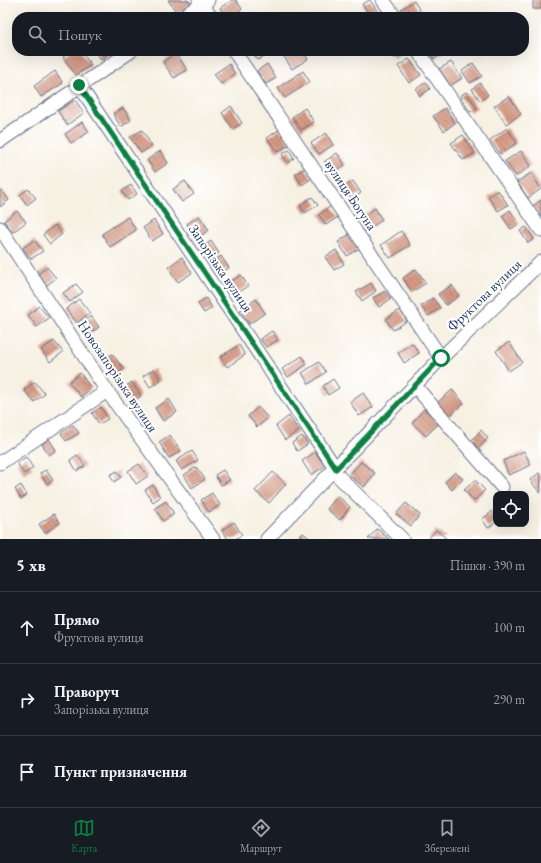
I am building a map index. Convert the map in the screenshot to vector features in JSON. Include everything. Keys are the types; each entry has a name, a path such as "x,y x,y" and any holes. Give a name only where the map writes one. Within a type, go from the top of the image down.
{"street":[{"path":"383,0 391,12"},
{"path":"189,12 203,1 208,12"},
{"path":"0,141 79,85 123,56"},
{"name":"вулиця Богуна","path":"237,56 441,358"},
{"path":"421,56 541,230"},
{"name":"Запорізька вулиця","path":"79,85 335,470 402,539"},
{"name":"Новозапорізька вулиця","path":"0,228 107,391 213,539"},
{"name":"Фруктова вулиця","path":"267,539 335,470 441,358 541,262"},
{"path":"415,386 502,487"},
{"path":"0,463 107,391"}],"building":[{"path":"168,0 188,0 191,4 176,12"},
{"path":"232,0 236,0 242,9 237,12 223,12 220,8"},
{"path":"370,0 378,12 368,12 362,4"},
{"path":"533,0 541,0 541,9 533,9"},
{"path":"414,1 421,12 403,12 401,9"},
{"path":"85,56 91,65 76,75 63,57"},
{"path":"98,56 106,56 101,60"},
{"path":"172,56 178,56 187,70 174,78 163,62"},
{"path":"255,56 264,56 258,60"},
{"path":"284,56 306,56 308,59 292,69"},
{"path":"409,59 421,75 409,83 398,66"},
{"path":"451,62 462,78 450,86 439,69"},
{"path":"473,63 482,76 470,83 462,71"},
{"path":"229,64 235,74 221,84 214,74"},
{"path":"267,64 276,78 266,84 257,71"},
{"path":"55,71 63,83 41,97 34,86"},
{"path":"303,71 310,82 285,98 278,88"},
{"path":"426,82 430,89 420,96 416,89"},
{"path":"480,83 488,95 480,101 472,89"},
{"path":"466,92 477,108 470,112 460,96"},
{"path":"509,96 521,114 506,124 494,106"},
{"path":"75,100 84,113 67,125 58,111"},
{"path":"231,106 242,123 233,129 222,113"},
{"path":"123,108 131,120 121,127 113,114"},
{"path":"305,108 314,122 301,130 292,117"},
{"path":"445,108 455,123 444,131 433,116"},
{"path":"82,122 89,132 71,143 65,134"},
{"path":"507,128 517,143 500,154 490,140"},
{"path":"280,129 290,144 277,152 267,138"},
{"path":"142,130 152,146 141,153 130,137"},
{"path":"326,133 333,145 319,154 311,143"},
{"path":"463,135 475,153 463,160 451,143"},
{"path":"289,150 294,158 288,163 282,154"},
{"path":"160,151 168,163 155,172 147,160"},
{"path":"521,151 531,166 516,176 505,161"},
{"path":"337,153 345,165 332,174 324,162"},
{"path":"305,168 312,178 302,185 295,174"},
{"path":"531,173 541,189 528,198 517,182"},
{"path":"185,181 194,194 182,202 173,189"},
{"path":"353,181 361,193 352,199 344,187"},
{"path":"131,185 137,194 128,200 122,191"},
{"path":"28,189 36,198 27,205 20,195"},
{"path":"2,190 9,200 0,207 0,191"},
{"path":"498,190 508,205 498,211 488,197"},
{"path":"312,197 318,205 305,213 300,205"},
{"path":"541,200 541,216 540,217 533,206"},
{"path":"331,206 338,217 326,225 319,215"},
{"path":"375,208 382,220 370,228 362,217"},
{"path":"510,210 519,224 511,229 502,216"},
{"path":"17,211 26,222 13,232 4,221"},
{"path":"199,216 209,230 196,239 187,224"},
{"path":"128,217 136,230 110,247 102,234"},
{"path":"154,220 163,234 152,241 143,228"},
{"path":"55,225 62,234 50,244 43,235"},
{"path":"526,227 534,239 528,243 520,231"},
{"path":"401,231 410,245 390,258 381,245"},
{"path":"350,234 360,248 347,256 338,242"},
{"path":"34,240 43,251 31,259 23,248"},
{"path":"211,241 219,253 209,259 201,248"},
{"path":"336,250 344,264 334,270 325,257"},
{"path":"221,256 229,268 220,273 212,262"},
{"path":"182,257 192,273 178,282 168,267"},
{"path":"47,267 56,278 46,286 37,275"},
{"path":"416,269 426,283 412,292 403,278"},
{"path":"241,275 248,286 235,294 228,283"},
{"path":"371,283 376,291 362,301 356,292"},
{"path":"76,284 83,292 70,302 63,293"},
{"path":"452,285 459,296 446,305 438,294"},
{"path":"385,291 391,299 379,307 373,298"},
{"path":"206,298 212,308 204,313 198,304"},
{"path":"433,298 440,308 428,316 421,306"},
{"path":"79,299 90,313 77,323 66,309"},
{"path":"256,299 265,313 249,324 240,310"},
{"path":"39,306 49,318 37,327 28,315"},
{"path":"400,310 407,321 393,330 386,319"},
{"path":"91,316 99,327 86,336 78,326"},
{"path":"272,331 278,340 266,347 260,339"},
{"path":"54,341 63,352 50,362 41,350"},
{"path":"509,342 522,362 509,371 496,351"},
{"path":"412,343 419,353 404,363 398,353"},
{"path":"239,345 245,355 227,367 220,357"},
{"path":"112,354 124,369 114,376 102,361"},
{"path":"302,356 307,364 288,377 282,369"},
{"path":"319,362 326,372 309,384 302,373"},
{"path":"154,369 161,380 150,387 143,376"},
{"path":"80,373 91,388 81,397 69,382"},
{"path":"333,379 339,388 328,395 323,386"},
{"path":"35,382 45,394 34,402 24,390"},
{"path":"132,382 141,396 131,403 122,389"},
{"path":"452,390 464,403 448,417 436,404"},
{"path":"363,393 373,407 359,416 350,402"},
{"path":"169,399 177,412 163,421 155,408"},
{"path":"101,407 108,419 99,424 92,413"},
{"path":"258,407 268,418 257,427 248,416"},
{"path":"424,409 439,423 426,436 412,423"},
{"path":"289,416 299,431 285,440 276,426"},
{"path":"73,425 79,433 66,441 61,433"},
{"path":"481,430 488,438 478,449 470,442"},
{"path":"170,435 181,451 169,458 159,442"},
{"path":"302,436 308,444 297,451 292,443"},
{"path":"49,439 56,450 49,455 42,444"},
{"path":"192,451 198,460 182,470 176,461"},
{"path":"524,451 531,465 509,475 503,461"},
{"path":"315,452 325,466 311,475 302,461"},
{"path":"77,455 85,466 77,471 70,460"},
{"path":"26,457 33,468 24,474 17,463"},
{"path":"361,462 375,473 364,487 349,475"},
{"path":"139,464 148,476 136,484 128,471"},
{"path":"196,467 205,479 192,488 184,475"},
{"path":"46,470 53,480 47,484 40,473"},
{"path":"223,470 230,480 221,485 215,475"},
{"path":"117,471 121,477 114,482 110,475"},
{"path":"273,472 286,484 269,503 255,491"},
{"path":"455,472 463,479 452,490 445,482"},
{"path":"539,473 541,476 540,493 530,480"},
{"path":"475,480 485,490 474,501 464,490"},
{"path":"21,485 27,495 21,499 15,489"},
{"path":"153,485 160,497 153,502 145,490"},
{"path":"212,493 220,505 209,512 201,500"},
{"path":"338,496 350,507 340,520 327,509"},
{"path":"166,501 174,514 163,521 155,508"},
{"path":"406,503 420,515 411,526 396,514"},
{"path":"493,511 493,524 488,528 482,519"},
{"path":"54,514 60,523 45,533 39,524"},
{"path":"234,522 242,535 235,539 228,539 222,530"},
{"path":"377,529 389,539 368,539"},
{"path":"436,530 447,539 428,539"},
{"path":"303,533 311,539 298,539"}],"route":[{"path":"79,85 336,469 441,358"}]}
